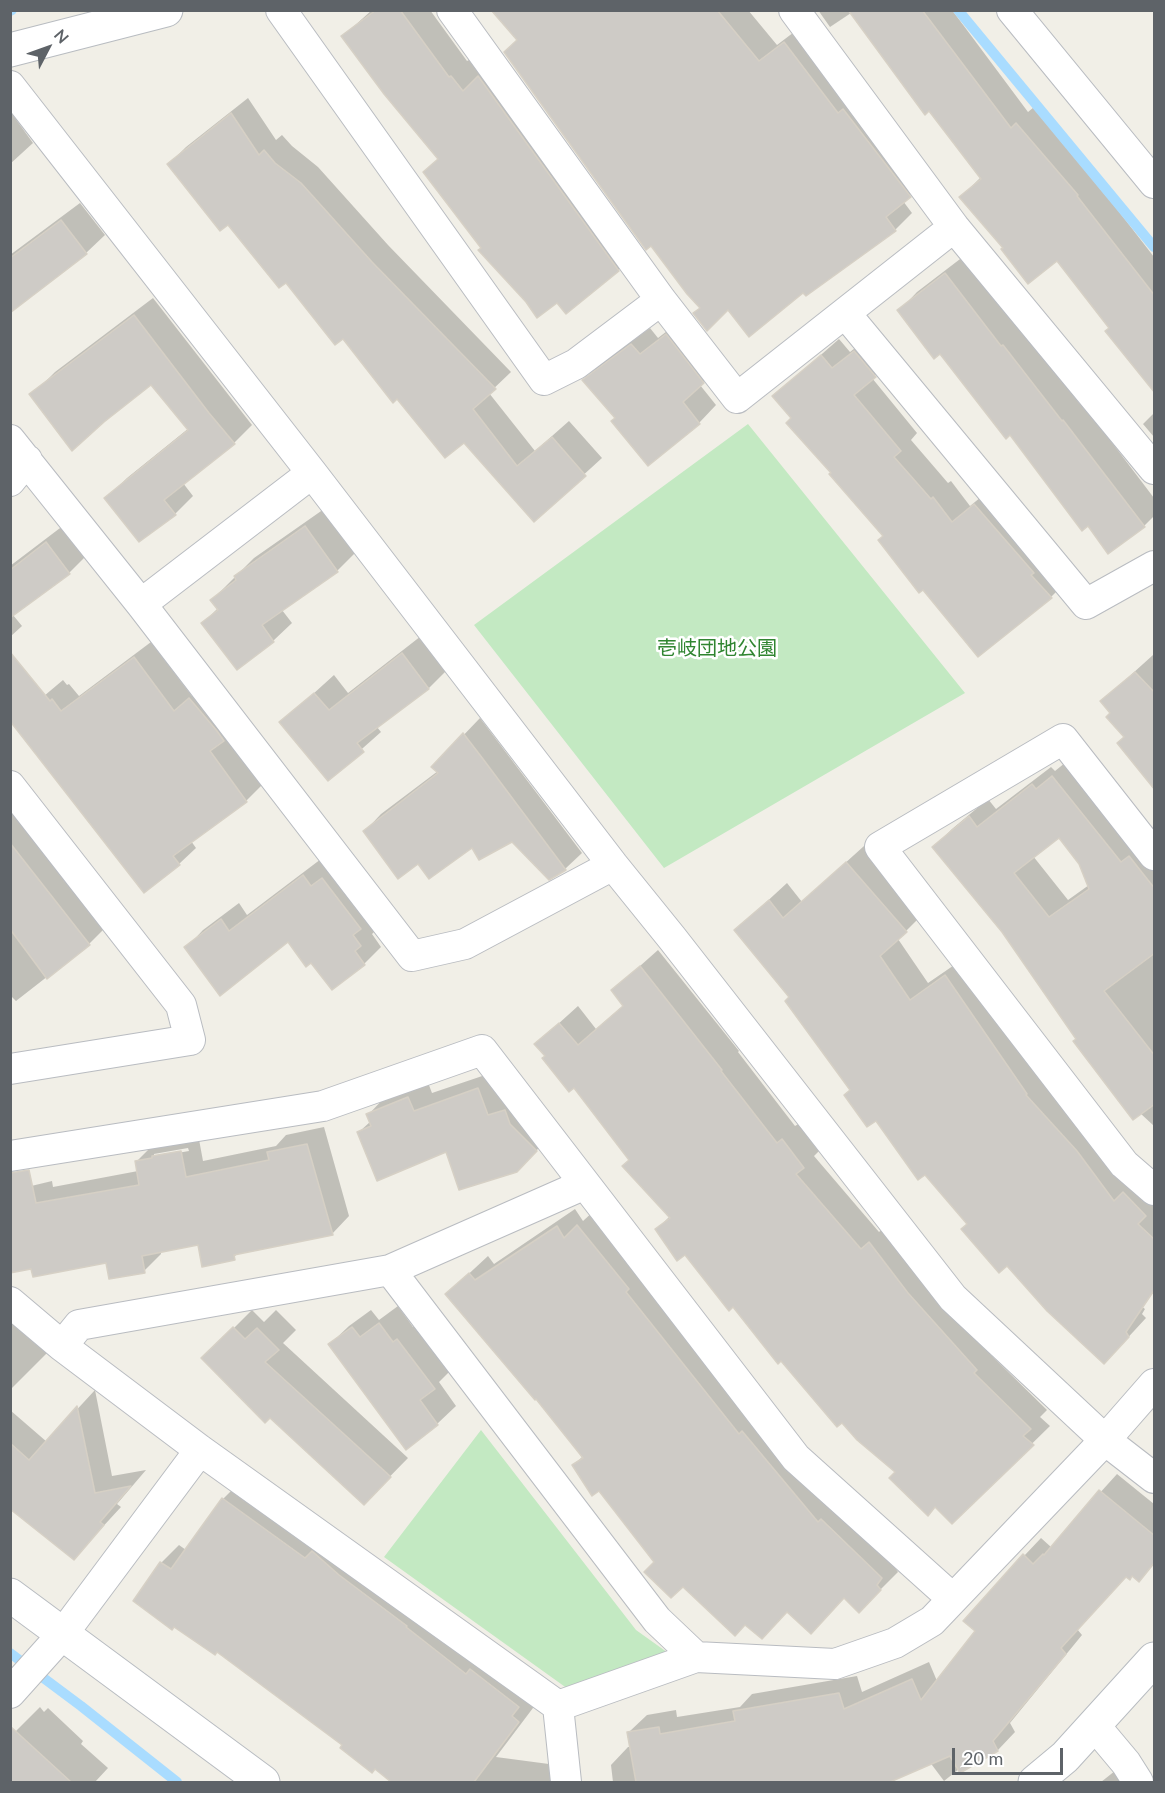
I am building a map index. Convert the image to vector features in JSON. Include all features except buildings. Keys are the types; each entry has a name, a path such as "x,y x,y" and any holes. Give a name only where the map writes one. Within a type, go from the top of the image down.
{"street":[{"path":"10,50 166,10"},
{"path":"281,10 544,380 576,364 661,300"},
{"path":"452,10 661,300 737,398 954,227"},
{"path":"794,10 954,227 1155,469"},
{"path":"1012,10 1155,183"},
{"path":"10,86 312,473 613,865 953,1298 1105,1440 1155,1478"},
{"path":"845,313 1086,604 1155,566"},
{"path":"16,460 141,604 412,956 465,944 613,865"},
{"path":"141,604 312,473"},
{"path":"1155,855 1064,738 880,847 1124,1164 1155,1190"},
{"path":"10,786 181,1005 190,1040 10,1069"},
{"path":"10,1156 323,1106 482,1050 796,1458 953,1599"},
{"path":"62,1346 79,1326 390,1270 585,1184"},
{"path":"390,1270 657,1620 696,1657"},
{"path":"10,1302 62,1346 200,1450 558,1706 566,1782"},
{"path":"558,1706 696,1657 835,1664 896,1643 932,1621 1105,1440 1155,1384"},
{"path":"17,1686 53,1645 200,1450"},
{"path":"10,1594 53,1645 263,1782"},
{"path":"1035,1782 1065,1757 1155,1659"},
{"path":"1095,1726 1126,1763 1138,1782"}],"green space":[{"name":"壱岐団地公園","path":"748,424 965,693 664,868 474,625"},
{"path":"481,1430 636,1630 671,1655 568,1689 384,1557"}],"waterway":[{"path":"958,10 1154,247"},
{"path":"10,1653 177,1782"}]}
